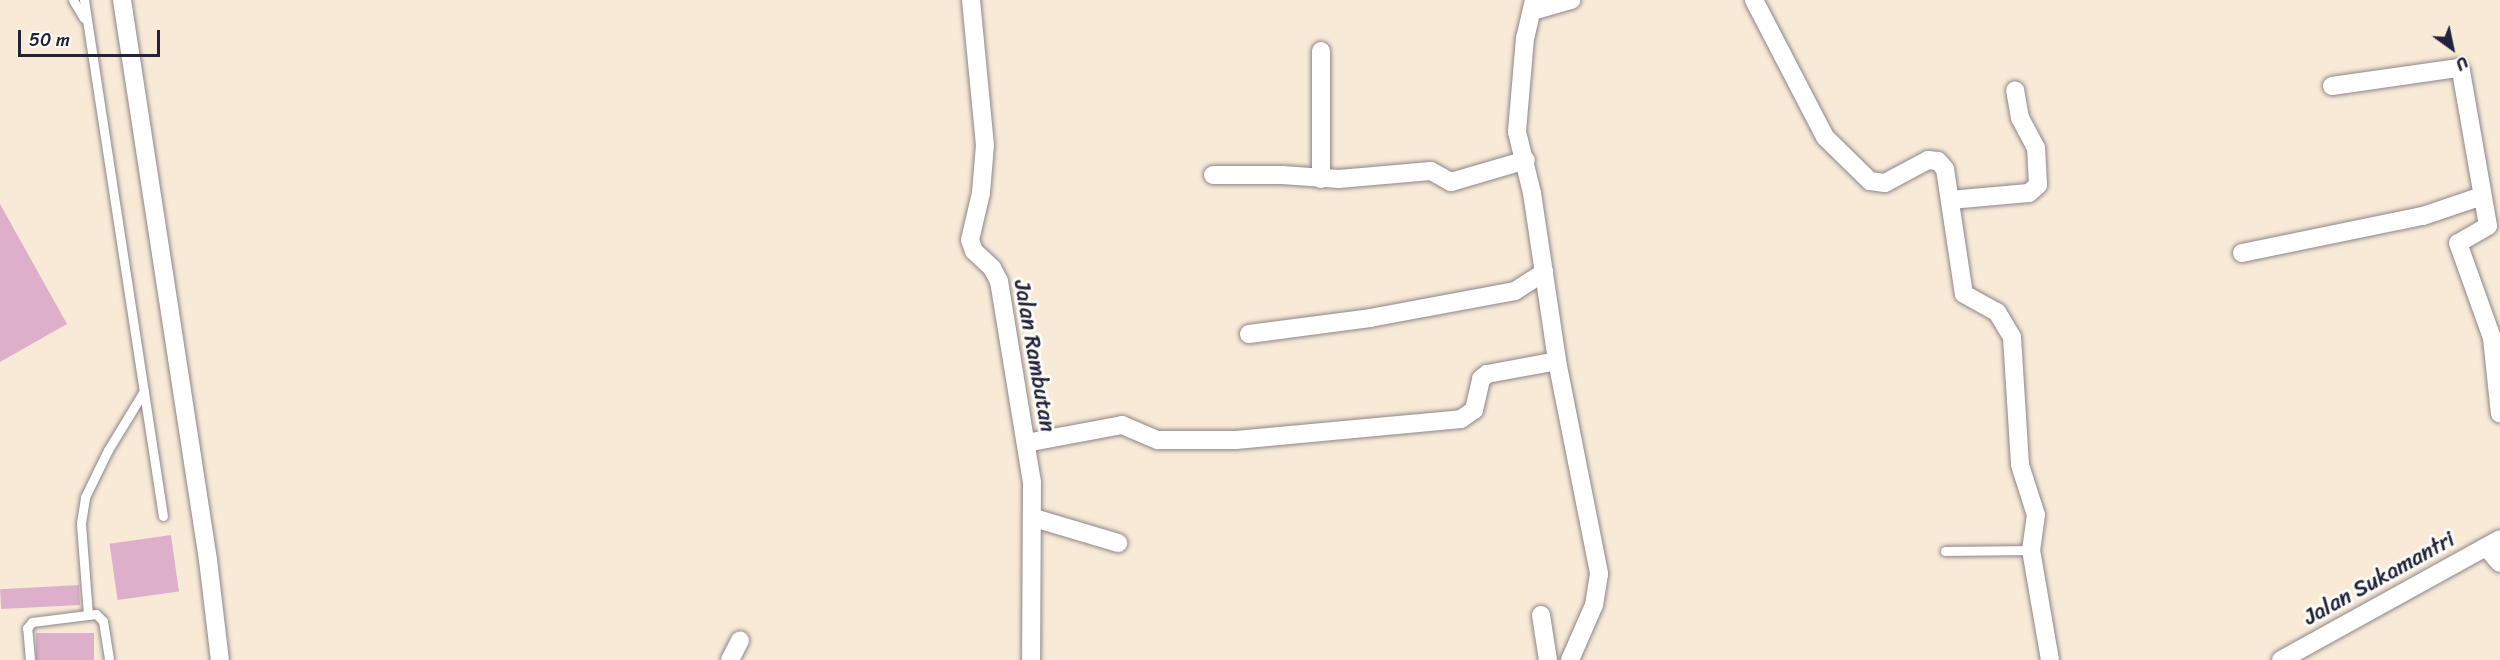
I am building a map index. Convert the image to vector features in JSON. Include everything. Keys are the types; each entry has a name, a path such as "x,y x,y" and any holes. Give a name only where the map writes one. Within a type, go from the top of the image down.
{"street":[{"path":"122,0 208,561 219,660"},
{"name":"Jalan Rambutan","path":"971,0 985,145 970,244 999,281 1026,443 1034,518 1031,660"},
{"path":"1570,660 1594,605 1599,574 1557,361 1526,160 1516,120 1525,38 1533,5 1571,0"},
{"path":"1754,0 1769,35 1834,149 1870,181 1880,185 1928,160 1938,161 1947,174 1965,296 1997,312 2012,337 2020,465 2036,515 2031,550 2050,660"},
{"path":"1321,51 1321,179"},
{"path":"2332,86 2459,68 2487,228 2458,243 2492,338 2500,414"},
{"path":"1950,200 2029,193 2037,188 2036,148 2020,118 2015,90"},
{"path":"1213,175 1282,174 1321,179 1431,171 1456,182 1526,160"},
{"path":"2242,253 2423,216 2482,195"},
{"path":"1249,333 1370,318 1515,291 1544,272"},
{"path":"1026,443 1122,425 1158,440 1236,440 1461,419 1474,410 1481,379 1487,374 1557,361"},
{"path":"1034,518 1118,543"},
{"path":"2493,543 2500,562"},
{"name":"Jalan Sukamantri","path":"2282,660 2493,543"},
{"path":"1541,615 1548,660"},
{"path":"730,660 740,640"}],"lane":[{"path":"73,0 85,21"},
{"path":"84,0 85,21 163,516"},
{"path":"88,615 81,523 85,497 108,450 144,391"},
{"path":"1945,551 2031,550"},
{"path":"30,660 27,628 32,622 96,614 102,620 109,660"}],"building":[{"path":"0,204 67,324 0,362"},
{"path":"171,535 179,591 118,600 110,544"},
{"path":"79,585 80,605 1,609 0,589"},
{"path":"36,633 94,633 94,660 36,660"}]}
